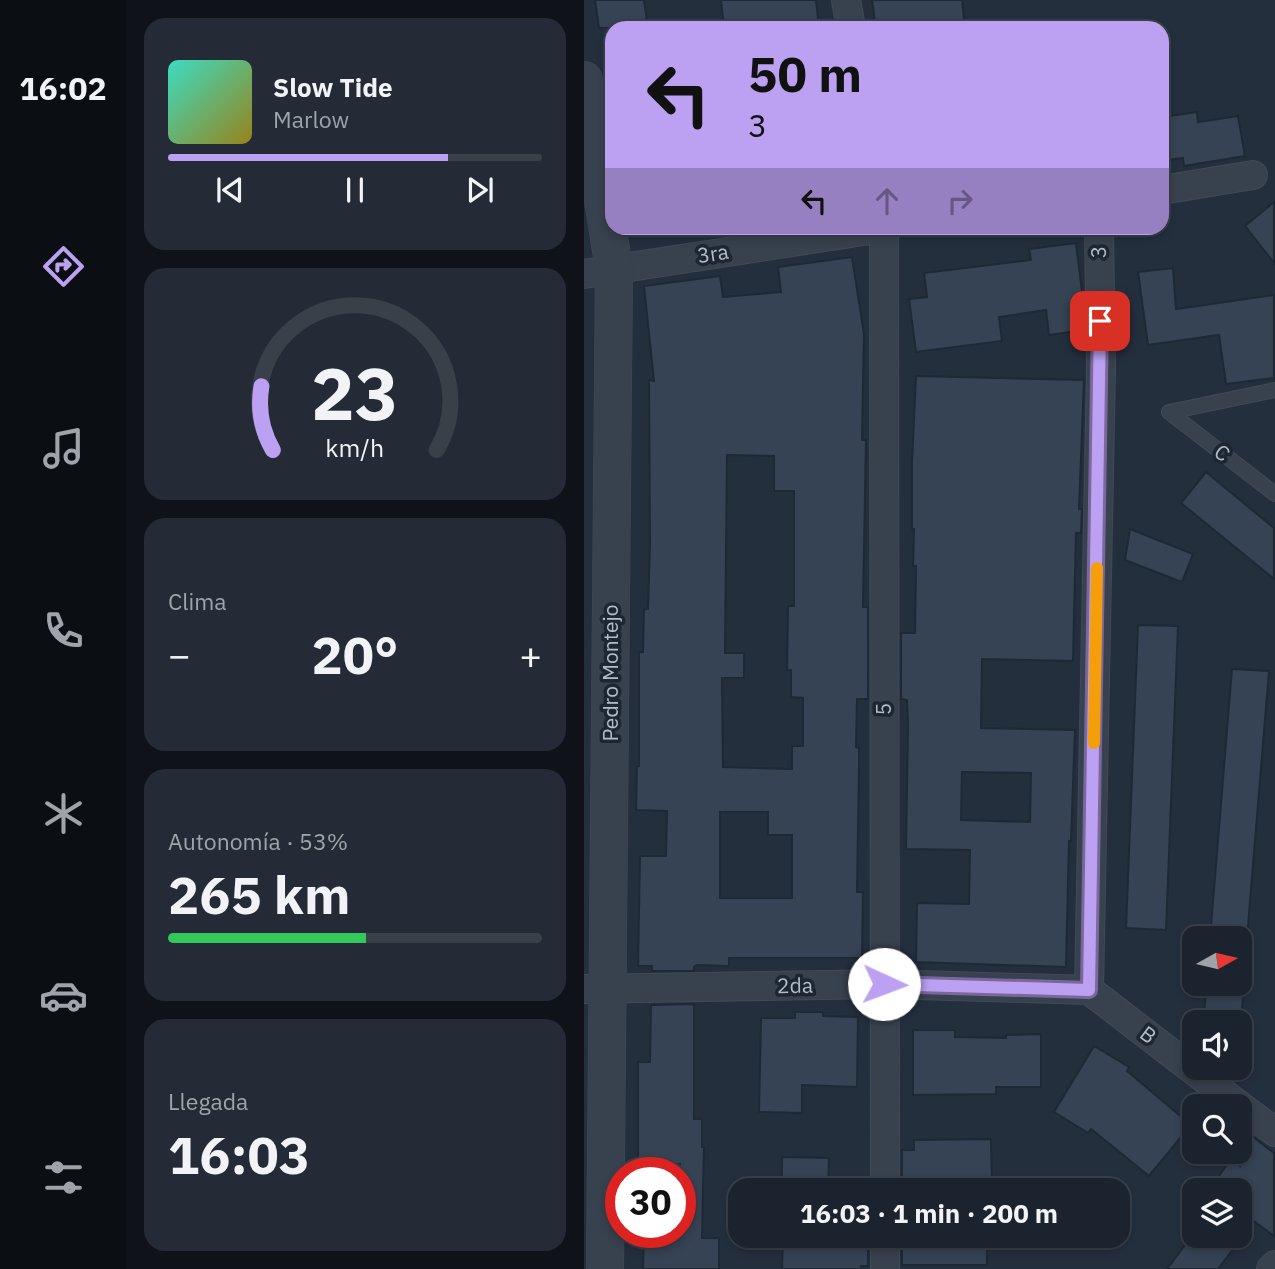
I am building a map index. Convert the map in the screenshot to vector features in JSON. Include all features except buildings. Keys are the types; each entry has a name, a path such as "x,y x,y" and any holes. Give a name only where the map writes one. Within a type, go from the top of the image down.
{"street":[{"path":"846,0 850,21"},
{"name":"Pedro Montejo","path":"584,80 599,271 596,989 605,1269"},
{"path":"1169,189 1253,175"},
{"name":"3ra","path":"599,271 837,235"},
{"name":"5","path":"883,235 885,1178"},
{"name":"3","path":"1089,990 1101,368 1099,235"},
{"name":"2da","path":"596,989 884,984 1089,990"},
{"name":"B","path":"1089,990 1224,1094"},
{"name":"B","path":"1252,1115 1275,1132"},
{"path":"885,1248 885,1269"}],"lane":[{"name":"C","path":"1275,390 1169,412 1275,494"}],"slow traffic":[{"path":"1094,743 1097,568"}],"route":[{"path":"884,984 1089,990 1100,321"}]}
